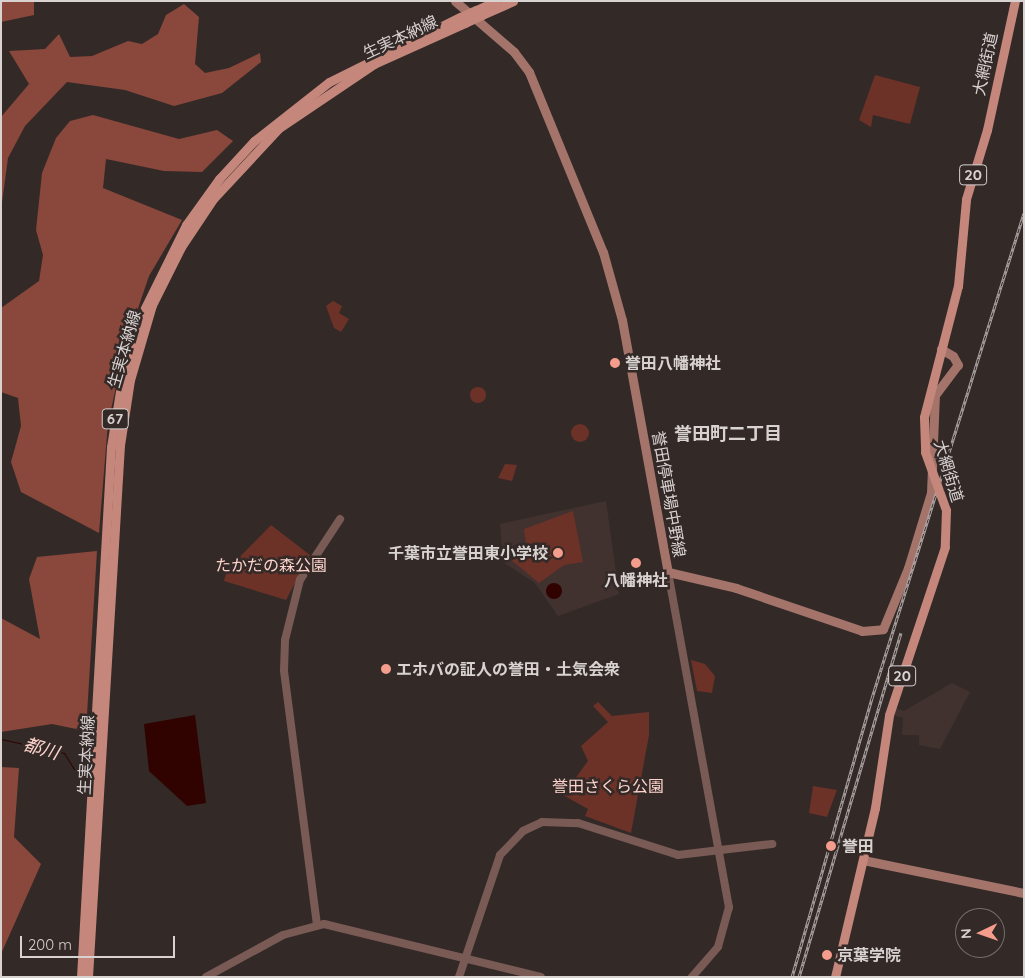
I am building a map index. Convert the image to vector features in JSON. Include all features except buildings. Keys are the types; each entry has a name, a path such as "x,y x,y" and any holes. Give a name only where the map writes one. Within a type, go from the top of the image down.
{"main road":[{"name":"誉田停車場中野線","path":"455,1 514,52 529,72 603,252 622,320 668,572 744,590 862,631 882,629 908,568 931,493 935,395 958,365 954,356 941,350"},
{"name":"生実本納線","path":"479,12 496,1"},
{"name":"生実本納線","path":"80,977 111,447 123,373 140,318 186,225 254,141 329,82 479,12 513,1"},
{"name":"大網街道","path":"835,977 863,860 889,715 945,547 946,510 925,452 924,417 960,277 966,200 987,130 1015,1"},
{"name":"生実本納線","path":"88,977 120,446 130,380 152,305 204,211 234,173 279,128 374,64 462,20"},
{"path":"863,860 1024,893"}],"street":[{"path":"317,924 284,670 284,640 300,580 340,519"},
{"path":"668,572 729,902 727,920 718,947 692,977"},
{"path":"459,977 500,855 522,831 542,822 578,823 678,855 720,853 772,844"},
{"path":"206,977 255,948 317,924 340,926 465,956 541,977"}],"shaded area":[{"path":"1,1 34,1 34,15 1,22"},
{"path":"184,4 199,17 195,64 205,73 229,68 260,53 261,62 222,93 174,106 125,90 67,82 25,126 8,158 1,210 1,117 29,84 9,51 45,49 59,34 70,57 92,56 128,41 142,44 158,34 166,15"},
{"path":"93,115 179,139 217,130 233,141 202,172 164,171 106,159 103,188 182,220 149,276 125,347 108,423 99,533 21,492 11,462 21,426 18,398 1,392 1,308 39,281 43,255 36,230 42,173 56,138 70,121"},
{"name":"千葉市立誉田東小学校","path":"606,501 619,594 558,616 535,583 503,562 500,524"},
{"path":"97,551 86,731 52,724 1,732 1,618 40,639 29,579 37,557"},
{"path":"554,583 560,585 562,591 560,597 554,599 548,597 546,591 548,585"},
{"path":"952,683 970,692 940,749 919,745 919,735 902,735 903,718 892,715 895,708 904,711"},
{"path":"195,715 206,803 187,806 149,771 144,724"},
{"path":"1,767 19,768 14,837 41,864 1,954"}],"green space":[{"path":"875,75 920,87 910,124 873,115 871,127 859,120"},
{"path":"333,301 342,306 339,313 349,319 341,332 334,328 326,306"},
{"path":"478,387 484,389 486,395 484,401 478,403 472,401 470,395 472,389"},
{"path":"580,424 586,427 589,433 586,439 580,442 574,439 571,433 574,427"},
{"path":"505,464 517,465 512,481 498,478"},
{"path":"573,511 583,562 564,565 539,583 510,559 526,544 524,529"},
{"name":"たかだの森公園","path":"271,525 310,555 286,600 224,581 227,570"},
{"path":"691,660 705,664 715,676 712,693 697,691"},
{"name":"誉田さくら公園","path":"598,702 612,716 649,712 649,735 631,833 585,816 588,809 563,795 588,761 581,746 608,722 593,706"},
{"path":"813,786 837,790 827,817 809,813"}],"waterway":[{"name":"都川","path":"1,739 64,753 74,769"}],"railway":[{"path":"792,977 872,698 1024,213"},
{"path":"799,977 901,633"}],"place":[{"name":"誉田八幡神社","path":"615,363"},
{"name":"千葉市立誉田東小学校","path":"558,553"},
{"name":"八幡神社","path":"636,563"},
{"name":"エホバの証人の誉田・土気会衆","path":"386,669"},
{"name":"誉田","path":"831,846"},
{"name":"京葉学院","path":"827,955"}],"district":[{"name":"誉田町二丁目","path":"728,434"}]}
